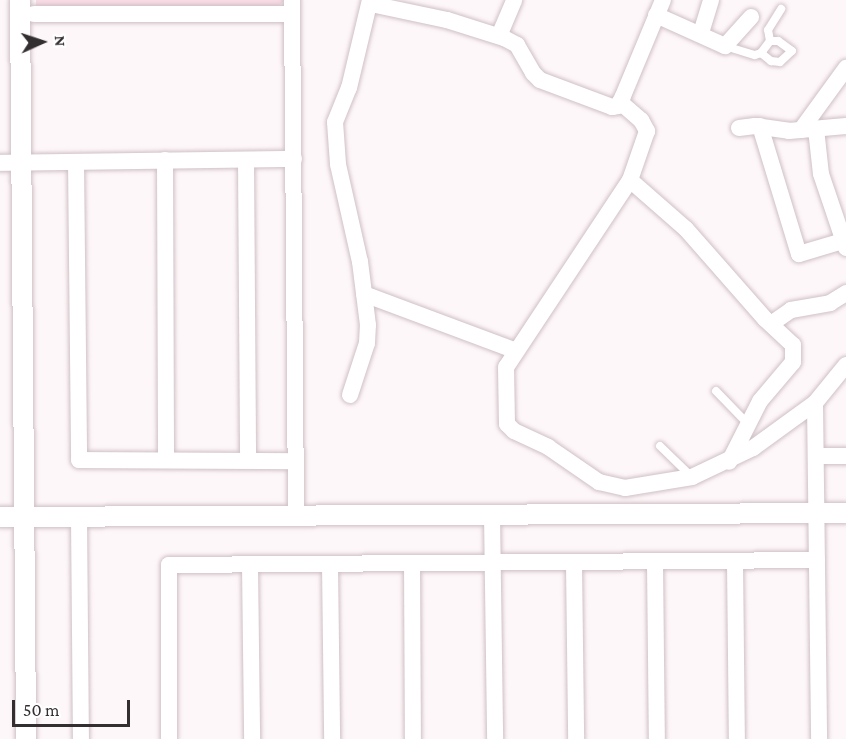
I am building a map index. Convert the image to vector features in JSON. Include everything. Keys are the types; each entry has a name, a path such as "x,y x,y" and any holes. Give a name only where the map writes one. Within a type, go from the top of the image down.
{"street":[{"path":"499,36 514,0"},
{"path":"701,33 711,0"},
{"path":"350,395 367,343 360,262 338,164 335,122 349,88 370,2 447,20 499,36 517,45 533,73 540,80 605,105 618,106 660,8 725,46 751,17"},
{"path":"26,739 22,163 27,7 292,7 296,515"},
{"path":"760,126 799,254 844,245 808,130 846,68"},
{"path":"620,102 641,120 647,131 630,180 514,350 504,377 507,424 514,431 548,447 599,482 625,488 692,477 729,462 753,448 815,403 846,365"},
{"path":"739,128 760,126 775,130 808,130 846,126"},
{"path":"0,163 294,159"},
{"path":"165,160 166,460"},
{"path":"246,160 248,460"},
{"path":"76,162 79,460 296,461"},
{"path":"630,180 686,230 771,324 793,345 793,362 760,401 729,462"},
{"path":"771,324 790,310 830,303 846,293"},
{"path":"364,294 514,350"},
{"path":"815,403 819,739"},
{"path":"816,456 846,456"},
{"path":"0,517 846,513"},
{"path":"492,514 495,739"},
{"path":"79,517 81,739"},
{"path":"169,739 169,565 817,560"},
{"path":"735,561 736,739"},
{"path":"655,562 657,739"},
{"path":"412,563 413,739"},
{"path":"574,563 576,739"},
{"path":"330,564 332,739"},
{"path":"250,565 252,739"}],"lane":[{"path":"725,46 756,55 761,53 770,41 768,30 781,9"},
{"path":"761,53 771,60 780,62 792,51 778,41 770,41"},
{"path":"716,391 748,424"},
{"path":"660,446 692,477"}],"shaded area":[{"path":"36,0 285,0 279,6 36,7"}]}
